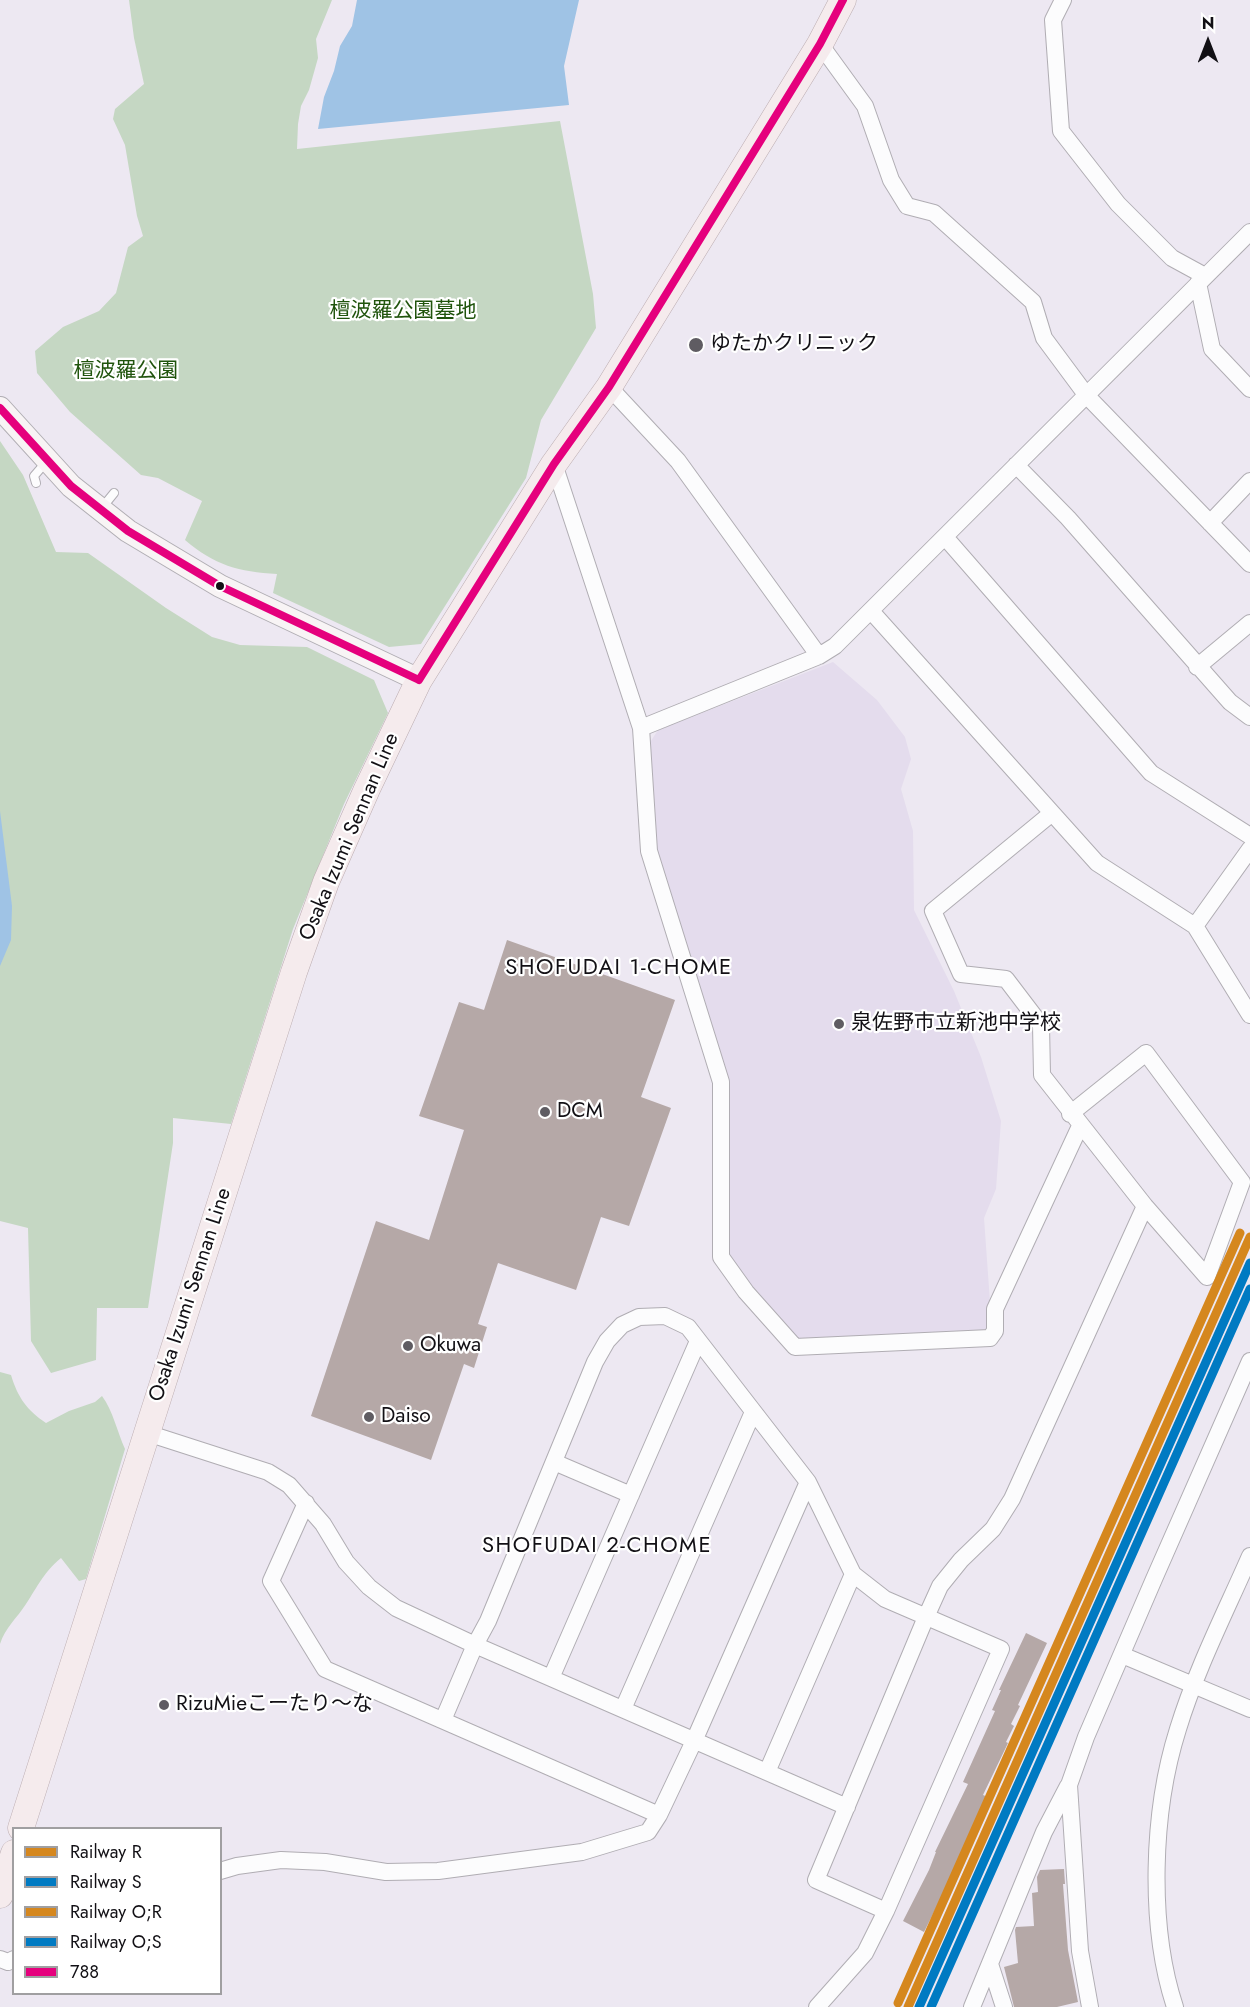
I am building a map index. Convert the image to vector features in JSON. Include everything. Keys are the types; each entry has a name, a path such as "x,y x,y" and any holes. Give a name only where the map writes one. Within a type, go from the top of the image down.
{"main road":[{"name":"Osaka Izumi Sennan Line","path":"21,1827 326,882 367,789 419,680 490,573 554,464 609,387 820,44 843,0"},
{"path":"0,1895 12,1859"}],"street":[{"path":"1063,0 1053,20 1061,131 1118,204 1172,258 1202,280 1212,349 1250,389"},
{"path":"820,44 865,106 891,180 907,206 934,213 1034,302 1044,338 1087,396 1250,564"},
{"path":"641,728 819,656 835,646 1250,232"},
{"path":"609,387 678,461 819,656"},
{"path":"0,408 71,486 107,501 128,531 220,586 419,680"},
{"path":"554,464 641,728 649,851 722,1082 722,1257 746,1292 795,1347 990,1338 995,1330 995,1309 1075,1120 1146,1053 1242,1182 1207,1277 1145,1206 1075,1120 1042,1075 1041,1025 1006,979 961,974 933,911 1052,813"},
{"path":"1017,465 1068,518 1197,667 1230,702 1250,717"},
{"path":"1210,523 1250,481"},
{"path":"945,537 1151,773 1250,836"},
{"path":"871,611 1097,863 1195,926 1250,1016"},
{"path":"1197,667 1250,623"},
{"path":"1195,926 1250,849"},
{"path":"886,1911 816,1880 940,1586 961,1560 993,1529 1012,1499 1145,1206"},
{"path":"443,1720 488,1620 595,1362 607,1341 622,1325 639,1317 665,1316 688,1328 808,1482 853,1574 885,1599 1001,1649 886,1911 865,1953 817,2007"},
{"path":"551,1678 698,1341"},
{"path":"972,2007 1044,1832 1069,1785 1086,1737 1154,1579 1248,1373"},
{"path":"623,1709 753,1412"},
{"path":"147,1433 268,1472 289,1485 323,1524 346,1562 369,1587 396,1608 475,1645 847,1807"},
{"path":"554,1462 631,1495"},
{"path":"222,1870 281,1860 325,1862 386,1872 438,1871 582,1852 648,1832 659,1815 694,1741 808,1482"},
{"path":"306,1503 271,1581 325,1669 659,1815"},
{"path":"1175,2007 1160,1948 1158,1849 1164,1792 1178,1730 1194,1685 1250,1556"},
{"path":"767,1772 853,1574"},
{"path":"1122,1655 1250,1709"},
{"path":"1069,1785 1080,1952 1090,2007"},
{"path":"990,1964 1004,2007"}],"lane":[{"path":"36,483 34,476 48,460"}],"shaded area":[{"name":"泉佐野市立新池中学校","path":"833,662 877,700 905,737 911,759 901,789 913,831 914,910 954,991 981,1057 1001,1121 996,1189 984,1218 990,1302 987,1331 799,1340 791,1336 726,1256 728,1080 653,844 649,744 658,730"}],"green space":[{"name":"檀波羅公園墓地","path":"129,0 332,0 316,39 318,58 309,90 301,106 297,149 560,121 593,294 596,328 541,420 526,478 421,644 389,647 273,593 277,574 228,566 196,549 185,540 202,501 158,478 141,475 70,412 37,373 35,351 63,327 99,311 116,293 128,247 143,236 137,216 125,145 113,119 115,109 144,84"},
{"path":"0,441 23,475 56,552 88,553 212,637 240,645 307,647 374,680 388,713 344,804 293,929 231,1124 173,1118 173,1143 148,1308 97,1308 96,1360 51,1373 31,1341 28,1228 0,1221"},
{"path":"0,1372 11,1375 24,1403 46,1423 69,1411 95,1402 102,1396 125,1449 86,1579 79,1581 61,1558 41,1580 8,1628 0,1644"}],"water":[{"path":"357,0 579,0 564,66 569,105 318,129 324,97 340,46 352,26"},
{"path":"0,811 12,906 11,940 0,966"}],"building":[{"name":"DCM","path":"507,940 675,1000 641,1097 671,1108 629,1226 601,1217 576,1290 498,1263 478,1324 487,1327 474,1368 464,1364 431,1460 311,1416 376,1221 429,1240 464,1130 419,1116 459,1002 484,1010"},
{"path":"1026,1633 1047,1643 1018,1705 1020,1706 1011,1724 1014,1726 1006,1742 1008,1743 983,1795 988,1797 924,1932 903,1921 968,1784 963,1782 995,1711 992,1710 1001,1690 999,1690"},
{"path":"1064,1869 1068,1950 1078,2002 1057,2007 1014,2007 1004,1967 1018,1963 1016,1927 1034,1926 1032,1893 1038,1892 1037,1877 1040,1870"}],"rail line":[{"name":"O;R","path":"898,2003 1240,1233"},
{"name":"R","path":"908,2007 1250,1237"},
{"name":"S","path":"919,2007 1250,1263"},
{"name":"O;S","path":"931,2007 1250,1289"}],"transit line":[{"name":"788","path":"419,680 554,464 609,387 820,44 843,0"},
{"name":"788","path":"0,408 71,486 128,531 220,586 419,680"}],"place":[{"name":"ゆたかクリニック","path":"696,345"},
{"name":"泉佐野市立新池中学校","path":"839,1024"},
{"name":"DCM","path":"545,1112"},
{"name":"Okuwa","path":"408,1346"},
{"name":"Daiso","path":"369,1417"},
{"name":"RizuMieこーたり～な","path":"164,1705"}],"district":[{"name":"SHOFUDAI 1-CHOME","path":"619,969"},
{"name":"SHOFUDAI 2-CHOME","path":"597,1547"}],"park label":[{"name":"檀波羅公園","path":"126,372"}]}
